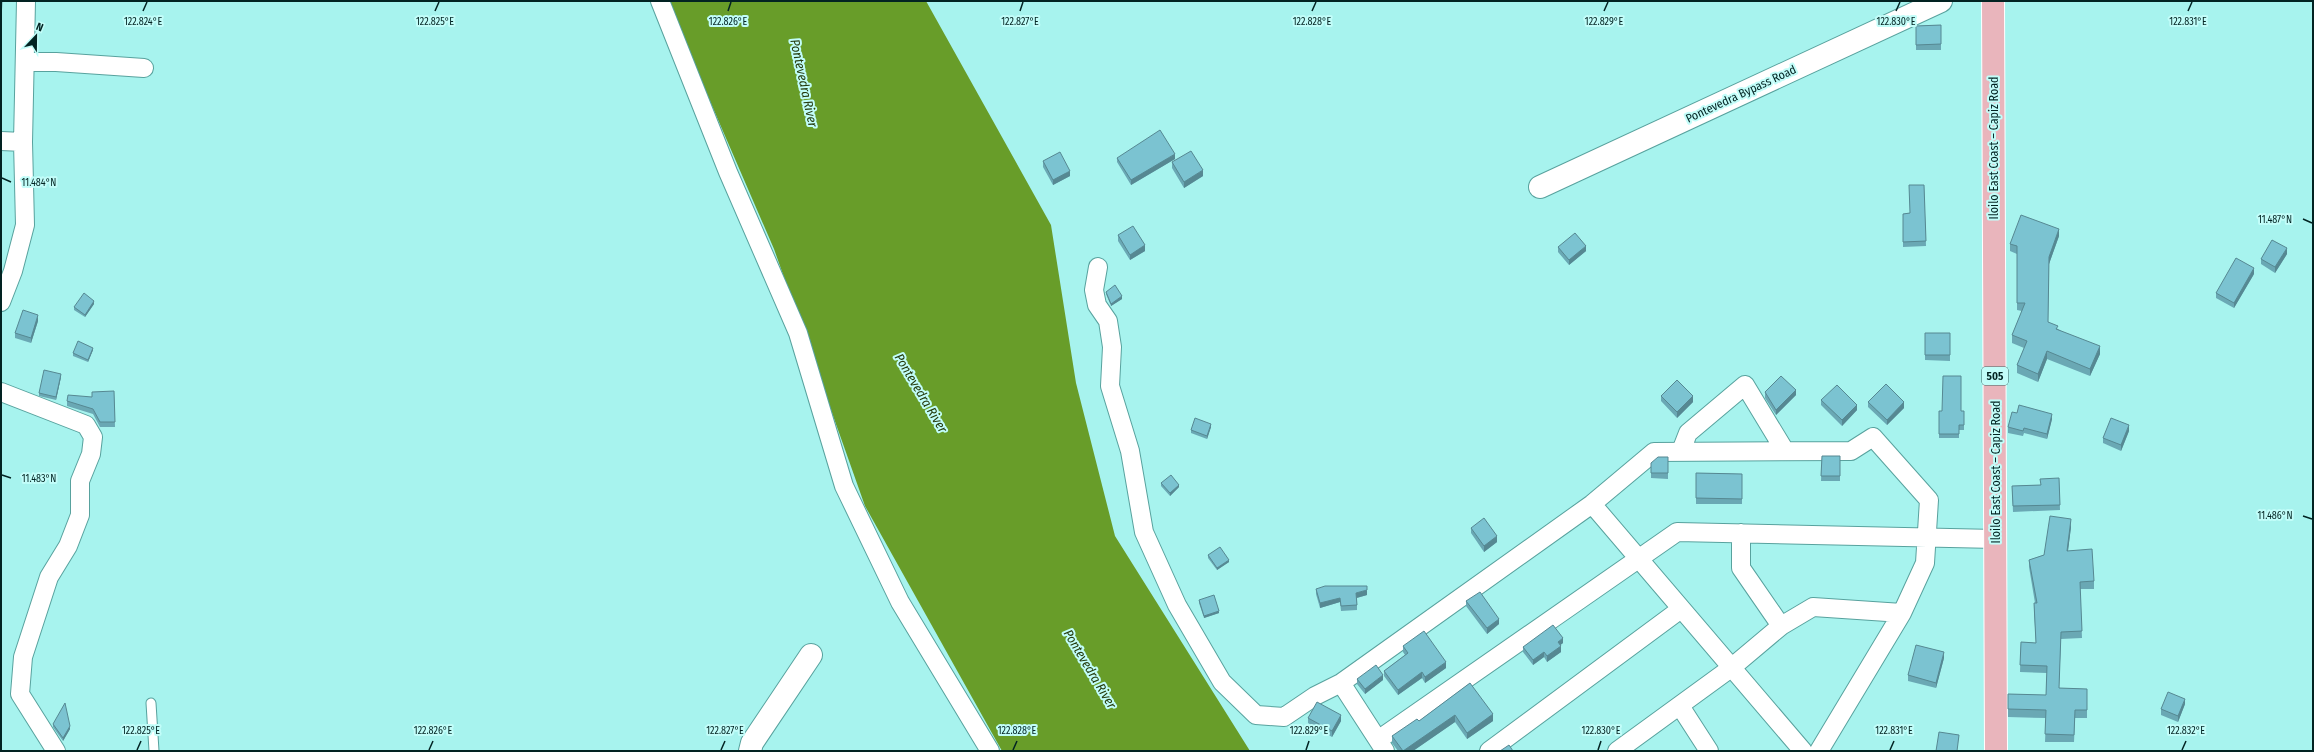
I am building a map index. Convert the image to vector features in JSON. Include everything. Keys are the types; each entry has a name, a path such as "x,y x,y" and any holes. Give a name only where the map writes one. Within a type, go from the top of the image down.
{"main road":[{"name":"Pontevedra Bypass Road","path":"1540,187 1941,1"},
{"name":"Iloilo East Coast – Capiz Road","path":"1993,1 1996,751"},
{"path":"750,751 752,742 811,655"}],"street":[{"path":"1,302 13,271 25,225 23,142 26,1"},
{"path":"660,1 728,172 798,333 844,486 900,602 990,751"},
{"path":"25,62 56,62 144,68"},
{"path":"1,141 23,142"},
{"path":"1098,267 1094,290 1097,305 1108,321 1112,347 1110,386 1130,451 1144,532 1177,605 1222,682 1256,715 1284,717 1315,696 1341,683 1592,504 1654,452 1851,451 1873,437 1929,500 1925,563 1902,613 1819,751"},
{"path":"1681,451 1688,433 1745,385 1785,451"},
{"path":"1,392 86,426 93,437 91,454 80,481 80,516 68,546 49,577 23,657 20,694 56,751"},
{"path":"1592,504 1803,751"},
{"path":"1341,683 1381,746 1677,532 1996,539"},
{"path":"1741,533 1741,568 1781,626"},
{"path":"1622,750 1731,668 1781,626 1813,607 1902,613"},
{"path":"1489,751 1681,609"},
{"path":"1680,706 1709,751"}],"lane":[{"path":"151,703 154,751"}],"water":[{"name":"Pontevedra River","path":"670,1 926,1 1051,225 1076,383 1115,536 1250,751 1002,751 865,506 774,249 687,48"}],"building":[{"path":"1941,25 1941,44 1916,45 1916,26"},
{"path":"1160,130 1175,154 1131,180 1117,158"},
{"path":"1191,151 1203,170 1184,182 1172,162"},
{"path":"1060,152 1070,171 1053,180 1043,161"},
{"path":"1909,185 1924,185 1926,241 1903,242 1903,214 1910,213"},
{"path":"2021,215 2059,229 2049,257 2048,322 2058,326 2056,329 2100,346 2090,369 2047,351 2038,374 2017,365 2027,341 2012,335 2025,303 2017,303 2017,246 2010,244"},
{"path":"1133,226 1145,245 1130,255 1118,235"},
{"path":"1575,233 1586,246 1569,260 1558,247"},
{"path":"2272,240 2287,248 2275,267 2261,259"},
{"path":"2236,258 2254,268 2234,303 2216,293"},
{"path":"1115,285 1122,296 1111,304 1106,292"},
{"path":"84,293 94,301 85,315 74,307"},
{"path":"23,310 38,315 31,338 15,333"},
{"path":"1925,333 1950,333 1950,355 1925,355"},
{"path":"78,341 93,348 88,360 73,353"},
{"path":"44,370 61,374 56,397 39,393"},
{"path":"1781,376 1796,390 1776,410 1765,392"},
{"path":"1943,376 1961,376 1961,411 1964,411 1964,425 1959,425 1959,434 1939,434 1939,411 1942,411"},
{"path":"1677,380 1693,396 1677,412 1661,396"},
{"path":"1886,384 1904,402 1887,420 1868,402"},
{"path":"1837,385 1857,405 1842,420 1821,400"},
{"path":"114,391 115,422 100,422 93,409 67,401 68,395 92,397 92,392"},
{"path":"2019,405 2052,414 2047,434 2024,428 2023,431 2008,427 2012,412 2017,413"},
{"path":"1195,418 1211,424 1207,436 1191,430"},
{"path":"2111,418 2129,425 2121,445 2103,438"},
{"path":"1822,456 1840,456 1840,476 1821,476"},
{"path":"1658,457 1668,457 1668,473 1651,473 1651,463"},
{"path":"1696,473 1742,474 1742,499 1696,498"},
{"path":"1171,475 1179,485 1170,493 1161,483"},
{"path":"2059,478 2060,505 2013,506 2012,486 2041,485 2040,479"},
{"path":"2050,516 2071,519 2067,551 2092,549 2094,581 2080,582 2082,631 2061,632 2059,688 2087,689 2087,710 2075,710 2074,735 2045,734 2046,710 2008,709 2008,694 2046,695 2047,666 2020,665 2021,642 2036,643 2034,603 2037,603 2029,560 2044,555"},
{"path":"1484,518 1497,536 1484,546 1471,528"},
{"path":"1220,547 1229,560 1217,568 1208,555"},
{"path":"1325,586 1367,586 1367,590 1356,593 1357,605 1341,606 1340,598 1320,603 1316,589"},
{"path":"1480,592 1499,619 1487,628 1466,601"},
{"path":"1214,595 1219,611 1204,616 1199,600"},
{"path":"1553,625 1563,638 1558,642 1561,646 1547,656 1544,652 1533,660 1523,647"},
{"path":"1424,631 1446,662 1425,677 1422,672 1398,690 1384,671 1408,653 1403,646"},
{"path":"1916,645 1944,652 1936,683 1908,675"},
{"path":"1376,665 1383,675 1365,689 1357,679"},
{"path":"1470,683 1493,714 1467,733 1455,715 1403,751 1392,736 1417,719 1419,721"},
{"path":"2168,692 2185,699 2178,716 2161,709"},
{"path":"1317,702 1341,715 1332,731 1308,718"},
{"path":"65,703 70,726 63,738 53,724"},
{"path":"1939,732 1959,735 1957,751 1936,751"},
{"path":"1509,745 1513,751 1500,751"}]}
